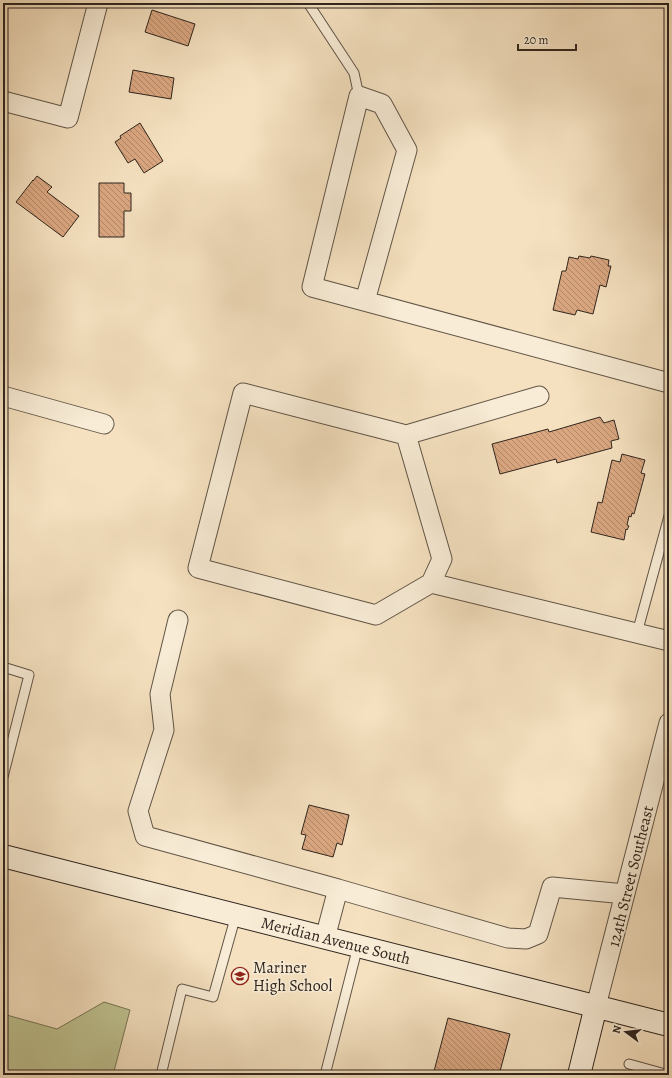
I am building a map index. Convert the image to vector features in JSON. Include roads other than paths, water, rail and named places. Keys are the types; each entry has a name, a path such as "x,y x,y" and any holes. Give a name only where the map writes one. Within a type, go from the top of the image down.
{"street":[{"path":"3,102 68,118 98,3"},
{"path":"365,301 407,150 382,104 359,96 312,287 669,383"},
{"path":"406,435 442,559 431,583 376,615 198,568 243,393 406,435 539,396"},
{"path":"3,396 104,424"},
{"path":"431,583 669,641"},
{"path":"178,620 160,694 164,730 138,811 145,836 508,938 526,939 538,934 552,887 625,894"},
{"name":"124th Street Southeast","path":"596,1006 625,894 664,764 669,723"},
{"name":"Meridian Avenue South","path":"3,856 669,1025"},
{"path":"325,938 338,889"},
{"path":"579,1075 596,1006"}],"lane":[{"path":"308,3 354,73 359,96"},
{"path":"637,634 669,516"},
{"path":"3,667 29,675 3,777"},
{"path":"161,1075 182,989 213,997 236,915"},
{"path":"325,1075 358,946"},
{"path":"629,1064 669,1075"}],"place":[{"name":"Mariner High School","path":"240,976"}]}
